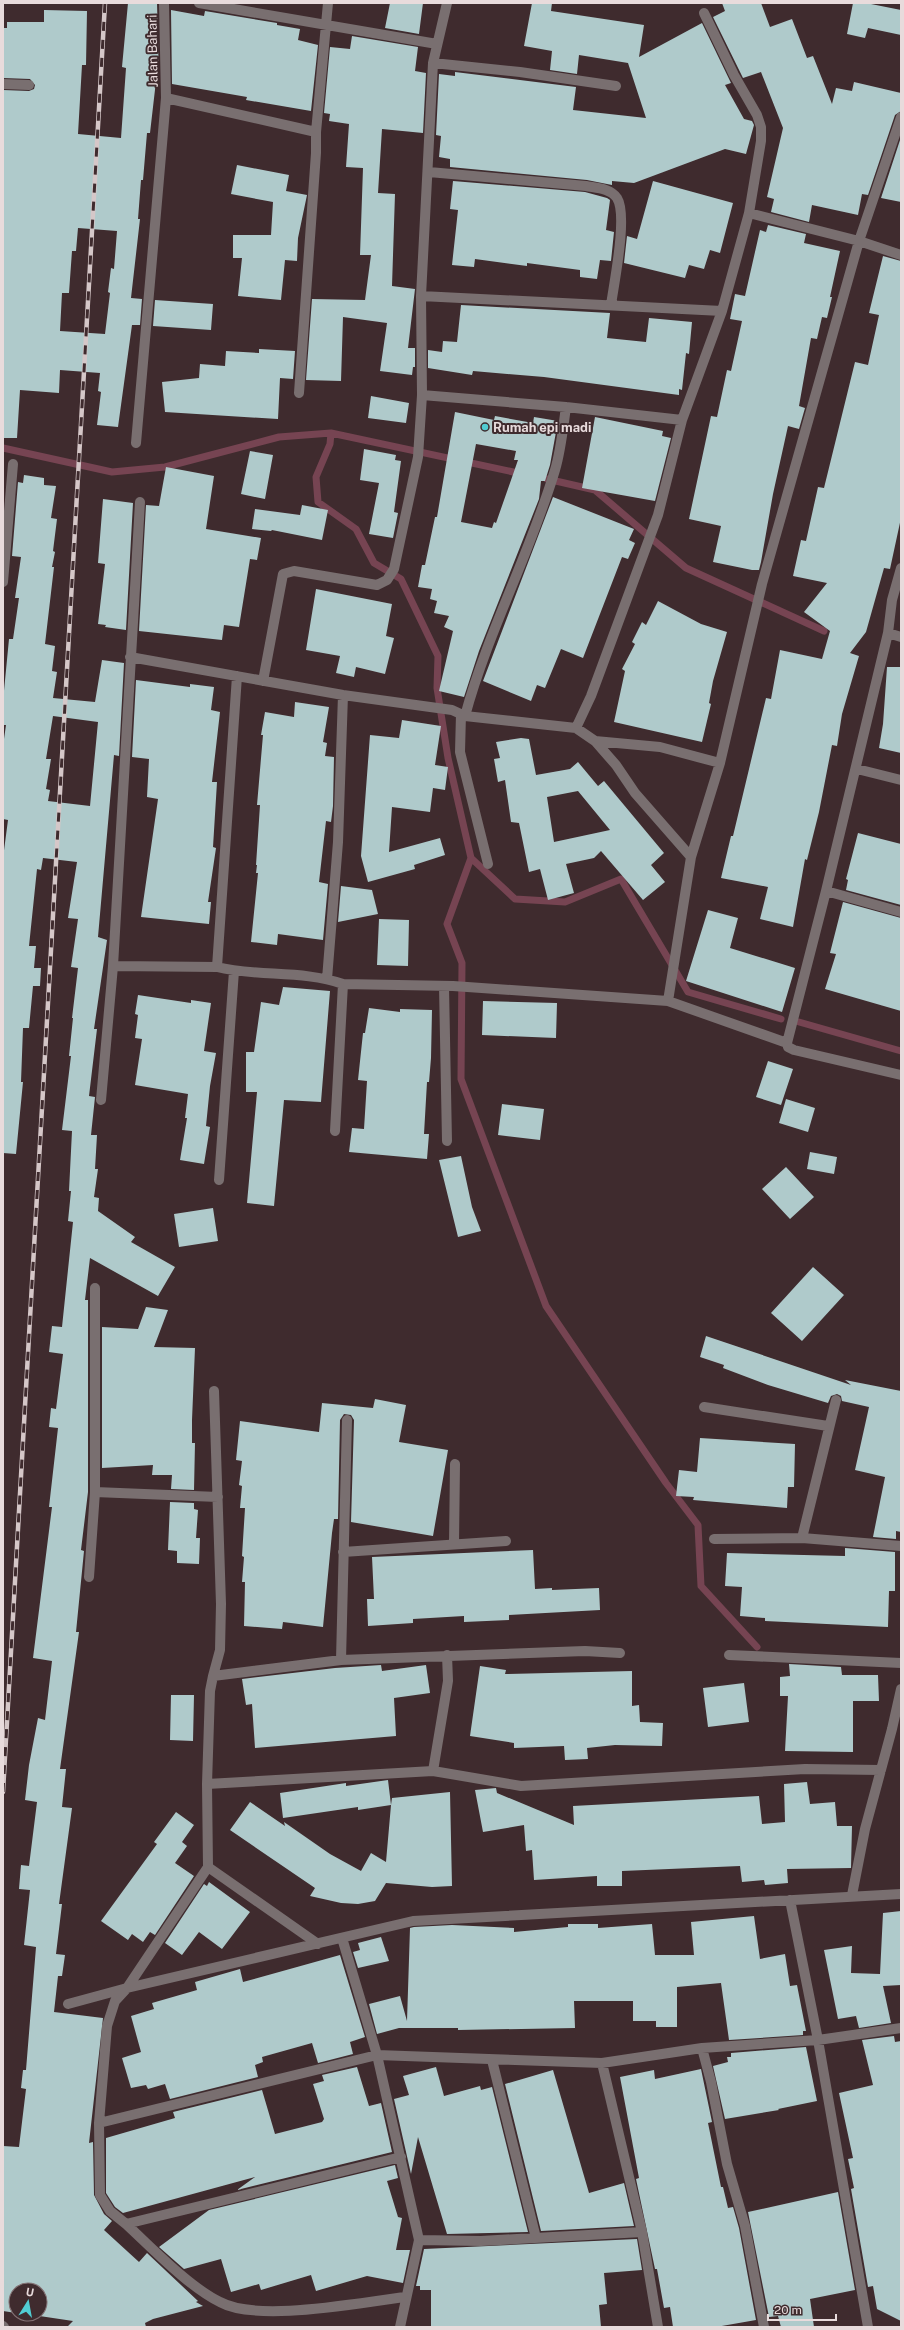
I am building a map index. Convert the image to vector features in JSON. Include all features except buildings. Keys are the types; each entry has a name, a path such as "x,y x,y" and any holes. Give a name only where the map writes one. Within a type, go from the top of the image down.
{"street":[{"name":"Jalan Bahari","path":"136,443 166,98 164,3"},
{"path":"199,3 327,23 437,44"},
{"path":"299,393 316,161 316,132 328,3"},
{"path":"263,680 283,574 294,571 377,585 387,580 394,569 418,457 422,395 421,296 429,172 433,63 447,3"},
{"path":"576,728 591,696 658,515 682,420 722,311 749,213 761,141 761,127 757,115 734,75 704,13"},
{"path":"433,63 520,72 616,86"},
{"path":"3,84 29,85"},
{"path":"166,98 316,132"},
{"path":"668,1001 691,857 720,763 762,584 859,241 901,117"},
{"path":"429,172 586,186 607,190 617,197 622,225 610,306"},
{"path":"749,213 859,241 901,255"},
{"path":"421,296 722,311"},
{"path":"422,395 566,407 682,420"},
{"path":"488,864 460,752 459,713 546,497 556,468 566,407"},
{"path":"3,582 13,464"},
{"path":"101,1100 113,966 140,502"},
{"path":"787,1043 857,768 888,633 892,600 901,568"},
{"path":"888,633 901,636"},
{"path":"130,657 343,695 459,713 576,728 595,741 616,765 635,793 691,857"},
{"path":"217,967 237,676"},
{"path":"327,979 338,842 343,695"},
{"path":"595,741 660,747 720,763"},
{"path":"857,768 901,780"},
{"path":"826,891 901,912"},
{"path":"113,966 217,967 234,971 327,979 343,984 448,986 668,1001 787,1043 788,1047 794,1050 901,1075"},
{"path":"219,1180 234,971"},
{"path":"335,1131 343,984"},
{"path":"447,1141 448,986"},
{"path":"89,1577 95,1492 95,1288"},
{"path":"214,1391 218,1497 220,1650 210,1691 207,1784 208,1867 127,1988 115,2001 107,2026 99,2123 100,2195 110,2211 201,2290 232,2308 245,2311 277,2311 406,2297"},
{"path":"802,1538 828,1426 836,1400"},
{"path":"704,1407 828,1426"},
{"path":"341,1660 342,1552 347,1420"},
{"path":"454,1544 455,1464"},
{"path":"95,1492 218,1497"},
{"path":"714,1539 802,1538 901,1546"},
{"path":"342,1552 506,1541"},
{"path":"213,1676 341,1660 585,1651 620,1653"},
{"path":"433,1771 448,1681 447,1655"},
{"path":"729,1655 901,1663"},
{"path":"852,1896 865,1829 881,1770 897,1729 901,1689"},
{"path":"207,1784 433,1771 521,1786 804,1769 881,1770"},
{"path":"208,1867 318,1944"},
{"path":"68,2004 127,1988 414,1921 901,1894"},
{"path":"790,1900 818,2040 868,2327"},
{"path":"342,1938 377,2055 419,2240 400,2327"},
{"path":"99,2123 377,2055 602,2063 702,2048 818,2040 901,2028"},
{"path":"702,2048 711,2082 727,2164 745,2226 764,2327"},
{"path":"492,2060 536,2238"},
{"path":"602,2063 642,2232 658,2327"},
{"path":"126,2224 401,2156"},
{"path":"419,2240 481,2241 642,2232"}],"waterway":[{"path":"331,433 330,444 316,477 318,502 356,529 374,563 401,579 438,656 437,688 448,758 471,858 447,924 462,963 461,1079 546,1306 666,1483 698,1525 701,1586 757,1647"},
{"path":"3,448 112,472 165,467 279,437 331,433 523,474"},
{"path":"547,479 595,490 686,568 824,631"},
{"path":"471,858 515,899 565,902 621,879 688,992 781,1019"},
{"path":"799,1022 901,1051"}],"railway":[{"path":"3,1792 105,3"}],"place":[{"name":"Rumah epi madi","path":"485,427"}]}
